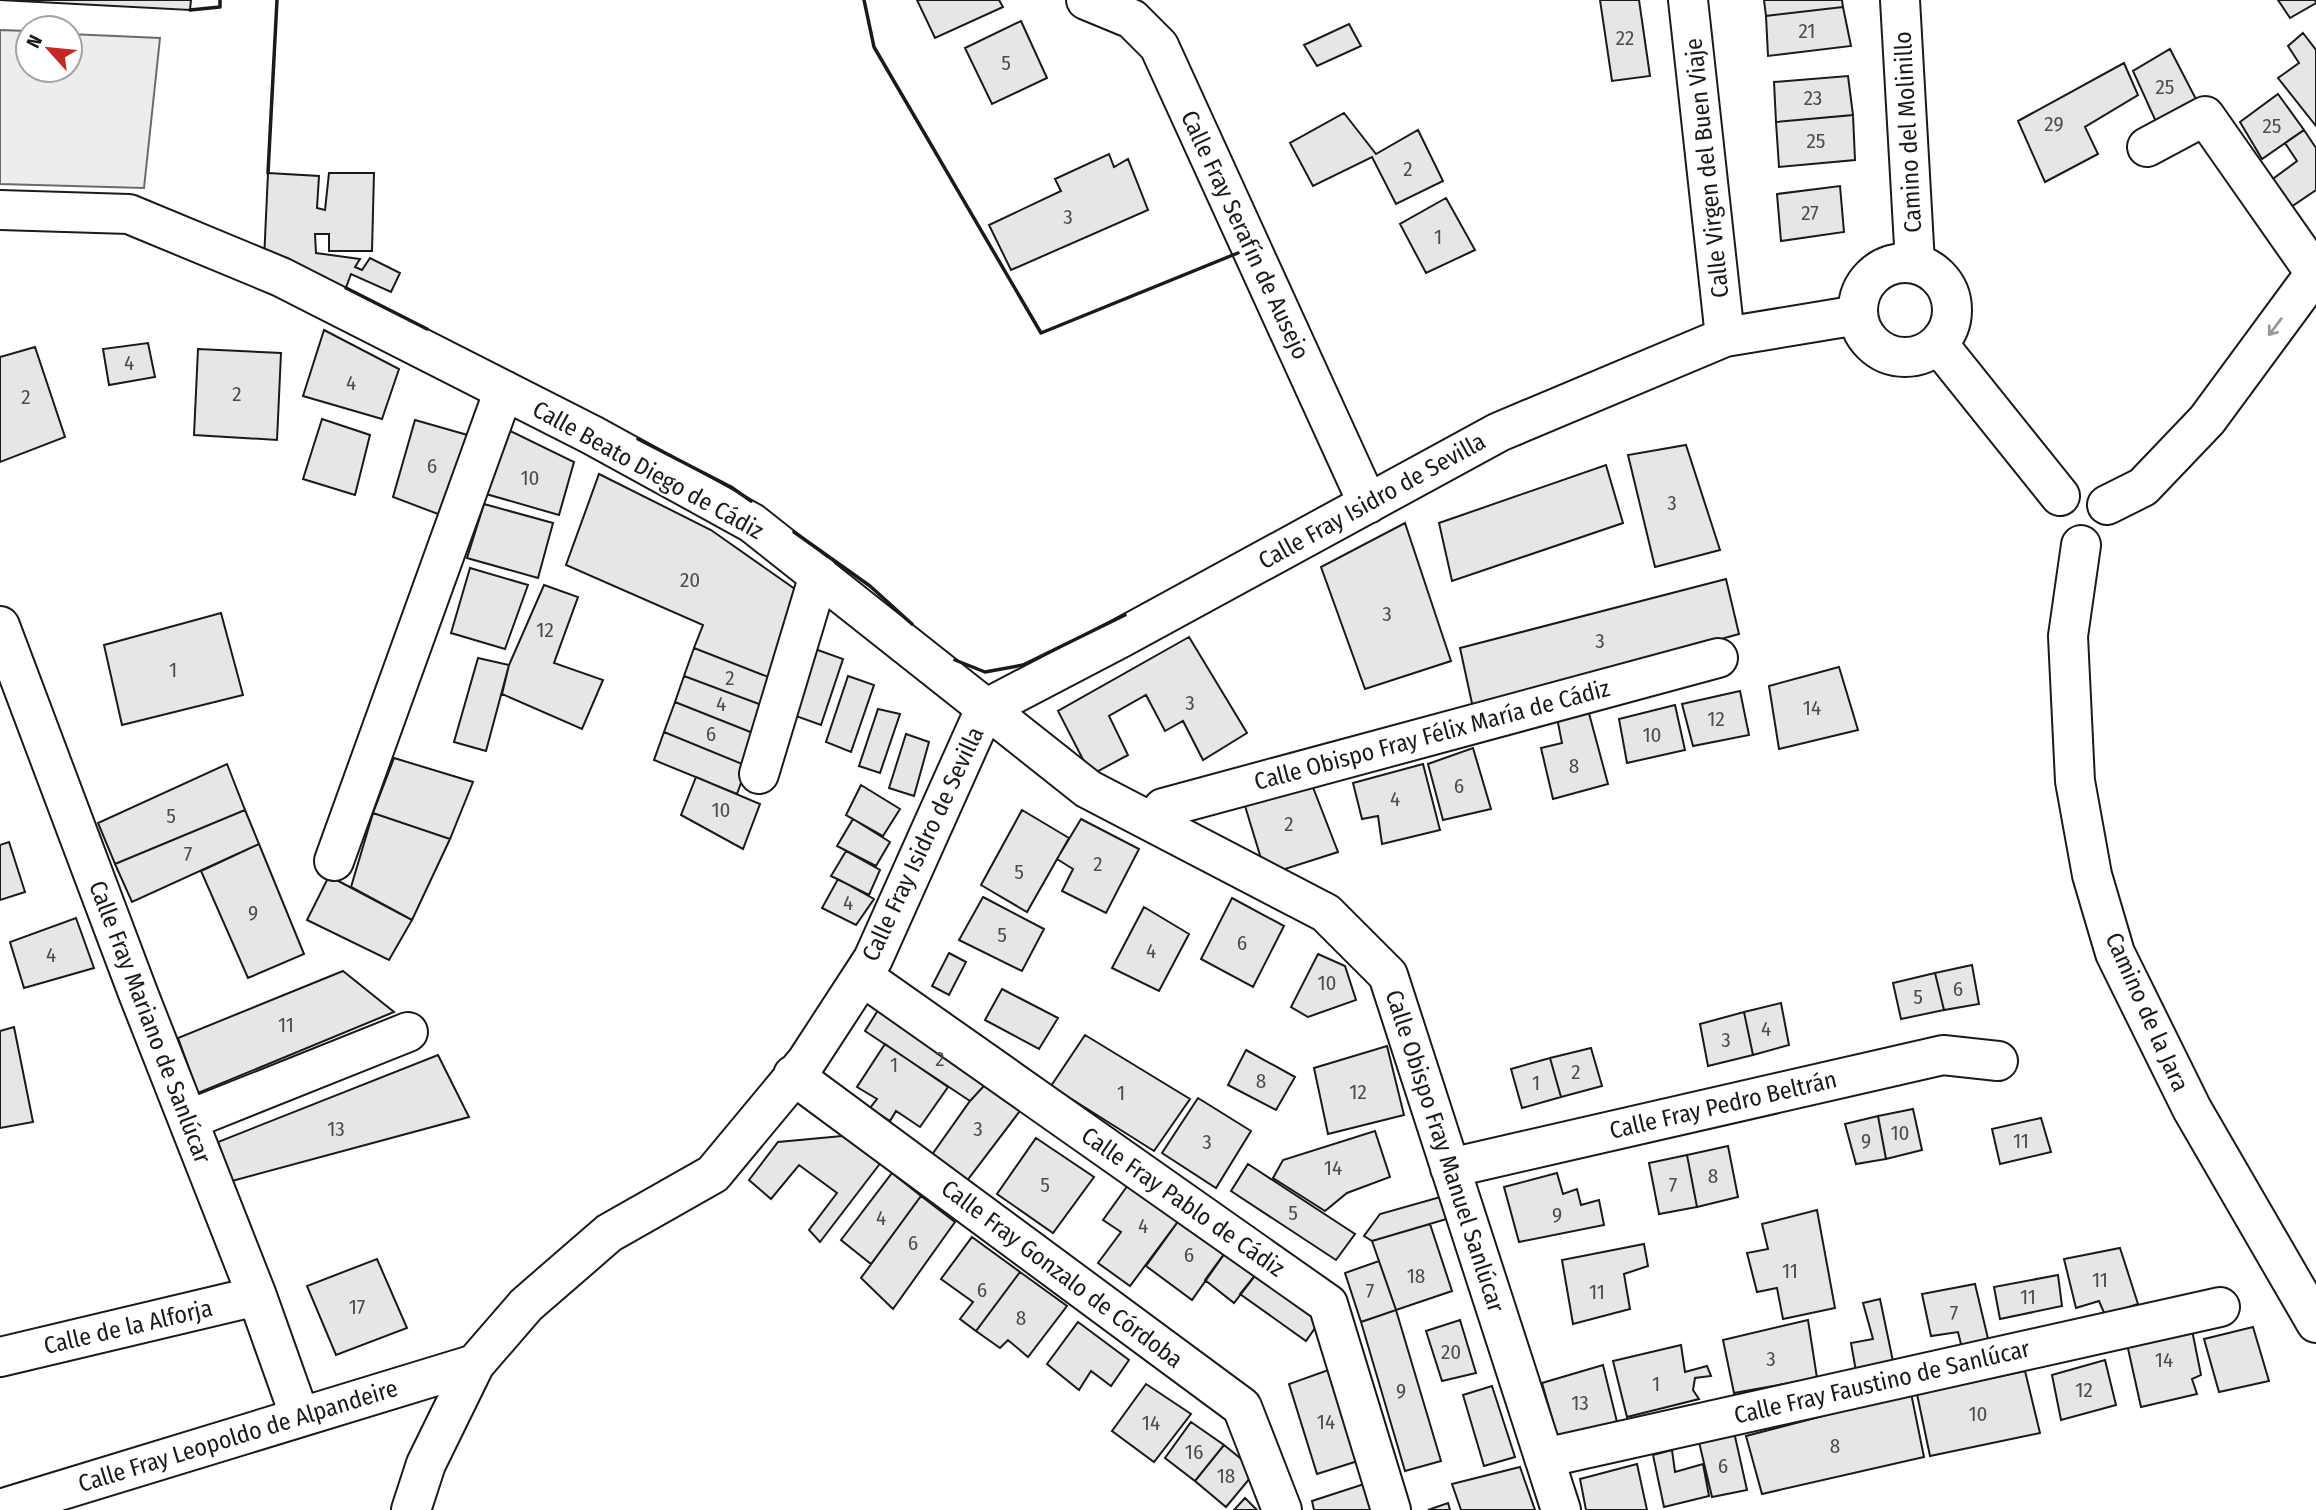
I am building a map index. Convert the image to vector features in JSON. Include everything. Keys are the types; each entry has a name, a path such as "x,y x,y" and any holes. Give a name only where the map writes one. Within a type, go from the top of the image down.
{"street":[{"name":"Calle Fray Serafín de Ausejo","path":"1086,0 1132,19 1159,46 1368,504"},
{"name":"Calle Virgen del Buen Viaje","path":"1688,0 1725,337"},
{"name":"Camino del Molinillo","path":"1900,0 1915,263"},
{"path":"2107,505 2144,487 2207,420 2316,273 2205,116 2147,147"},
{"name":"Calle Beato Diego de Cádiz","path":"0,210 129,214 281,277 504,390 752,523 985,709"},
{"path":"1901,262 1915,263 1938,275 1951,297 1950,322 1938,344 1911,357 1882,351 1870,341 1858,314 1859,299 1874,274 1901,262"},
{"name":"Calle Fray Isidro de Sevilla","path":"411,1510 426,1464 475,1364 526,1306 609,1233 713,1174 806,1062 873,960 985,709 1499,432 1725,337 1858,314"},
{"path":"1938,344 2060,496"},
{"path":"334,861 504,390"},
{"path":"2080,487 2101,496 2107,505 2107,527 2092,543 2081,545 2060,537 2054,528 2052,516 2060,496 2080,487"},
{"name":"Camino de la Jara","path":"2081,545 2068,636 2074,781 2092,875 2115,953 2192,1109 2316,1323"},
{"path":"760,774 819,575"},
{"name":"Calle Fray Mariano de Sanlúcar","path":"0,626 257,1296 300,1418"},
{"name":"Calle Obispo Fray Félix María de Cádiz","path":"1154,823 1163,808 1718,658"},
{"name":"Calle Obispo Fray Manuel Sanlúcar","path":"985,709 1088,789 1326,913 1388,975 1561,1510"},
{"name":"Calle Fray Pablo de Cádiz","path":"862,976 1328,1304 1391,1510"},
{"path":"188,1120 408,1032"},
{"name":"Calle Fray Pedro Beltrán","path":"1450,1168 1943,1055 1998,1061"},
{"name":"Calle Fray Gonzalo de Córdoba","path":"793,1075 1242,1407 1282,1510"},
{"name":"Calle de la Alforja","path":"0,1357 257,1296"},
{"name":"Calle Fray Faustino de Sanlúcar","path":"1544,1458 2221,1307"},
{"name":"Calle Fray Leopoldo de Alpandeire","path":"0,1509 475,1364"}],"shaded area":[{"path":"0,30 14,30 14,84 84,84 84,35 160,38 144,188 0,184"}],"building":[{"path":"0,0 191,0 190,10"},
{"path":"917,0 999,0 1003,7 935,38"},
{"path":"1600,0 1639,0 1650,76 1612,81"},
{"path":"1764,0 1842,0 1843,7 1766,16"},
{"path":"2278,0 2315,0 2316,3 2290,18"},
{"path":"1843,7 1851,46 1768,56 1766,16"},
{"path":"1021,21 1047,78 992,104 965,48"},
{"path":"1349,24 1361,46 1317,66 1304,45"},
{"path":"2303,33 2316,50 2316,126 2278,78 2299,63 2288,46"},
{"path":"2170,49 2198,103 2157,124 2133,71"},
{"path":"2124,63 2138,95 2085,127 2098,154 2045,182 2018,121"},
{"path":"1848,76 1853,115 1776,122 1774,82"},
{"path":"2278,94 2304,130 2262,159 2240,122"},
{"path":"1344,113 1376,154 1418,130 1443,181 1396,204 1372,157 1313,186 1290,143"},
{"path":"1853,115 1855,160 1779,167 1776,122"},
{"path":"2304,130 2316,148 2316,190 2288,209 2270,181 2297,161 2285,143"},
{"path":"1109,154 1114,167 1128,159 1148,210 1011,270 989,225 1061,191 1055,179"},
{"path":"268,173 319,176 317,208 325,210 329,173 374,173 372,251 329,251 329,234 315,234 316,253 360,259 355,267 362,270 370,258 400,273 391,292 351,274 344,293 264,260"},
{"path":"1840,186 1844,232 1781,241 1777,194"},
{"path":"1446,198 1475,250 1426,273 1400,224"},
{"path":"324,330 399,369 382,419 303,396"},
{"path":"148,343 155,377 109,385 103,349"},
{"path":"35,347 65,437 0,462 0,357"},
{"path":"198,349 281,353 277,440 194,435"},
{"path":"322,419 370,435 355,495 303,479"},
{"path":"415,420 471,436 446,517 393,497"},
{"path":"506,429 574,462 559,515 486,494"},
{"path":"1686,445 1720,550 1655,567 1628,455"},
{"path":"1606,465 1623,523 1452,581 1439,523"},
{"path":"599,474 711,530 802,594 776,680 694,648 703,625 566,565"},
{"path":"484,504 553,523 538,578 467,558"},
{"path":"1405,523 1451,661 1365,689 1321,567"},
{"path":"470,568 528,585 505,649 451,633"},
{"path":"1726,579 1739,634 1473,708 1460,648"},
{"path":"544,585 578,597 554,663 603,680 582,729 502,694 509,665"},
{"path":"221,613 243,695 122,725 104,645"},
{"path":"1189,637 1247,733 1203,760 1183,721 1165,731 1146,695 1109,716 1128,755 1091,775 1058,711"},
{"path":"694,648 776,680 767,707 684,676"},
{"path":"815,649 843,659 821,725 793,715"},
{"path":"478,658 509,665 486,751 454,742"},
{"path":"1839,667 1858,730 1779,749 1769,686"},
{"path":"684,676 767,707 758,735 675,702"},
{"path":"848,676 874,685 851,752 826,742"},
{"path":"1740,691 1749,735 1693,746 1682,704"},
{"path":"675,702 758,735 747,766 664,732"},
{"path":"1675,705 1685,750 1627,763 1619,719"},
{"path":"1587,706 1608,784 1553,799 1541,748 1562,743 1556,713"},
{"path":"878,709 900,714 880,773 859,766"},
{"path":"664,732 747,766 737,794 654,760"},
{"path":"906,734 929,742 914,796 889,788"},
{"path":"1473,748 1491,809 1443,820 1428,764"},
{"path":"394,758 473,782 450,839 373,813"},
{"path":"227,764 245,810 115,864 98,823"},
{"path":"1423,764 1440,830 1382,844 1378,816 1362,819 1353,783"},
{"path":"696,777 760,804 743,849 681,815"},
{"path":"1309,777 1338,852 1266,875 1242,796"},
{"path":"861,785 900,809 883,836 846,815"},
{"path":"245,810 259,844 132,902 115,864"},
{"path":"1022,810 1069,838 1027,912 981,885"},
{"path":"373,813 450,839 412,920 351,887"},
{"path":"853,819 890,842 876,866 837,846"},
{"path":"1081,819 1139,849 1106,913 1062,891 1073,869 1057,859"},
{"path":"9,842 25,892 0,900 0,845"},
{"path":"259,844 304,954 248,978 201,871"},
{"path":"846,851 880,870 869,895 831,876"},
{"path":"329,876 412,920 389,960 307,920"},
{"path":"838,879 874,899 856,925 822,908"},
{"path":"983,897 1044,929 1022,971 959,940"},
{"path":"1232,898 1284,926 1253,987 1201,959"},
{"path":"1144,907 1189,934 1159,991 1112,968"},
{"path":"76,918 94,968 24,988 10,942"},
{"path":"949,953 966,962 949,995 932,986"},
{"path":"1318,954 1345,966 1356,1000 1308,1017 1291,1007"},
{"path":"1972,965 1979,1004 1944,1010 1935,973"},
{"path":"343,971 394,1012 198,1093 178,1038"},
{"path":"1935,973 1944,1010 1901,1019 1893,983"},
{"path":"1002,989 1058,1018 1039,1049 985,1020"},
{"path":"885,999 995,1074 970,1101 865,1031"},
{"path":"1781,1003 1789,1045 1753,1055 1744,1012"},
{"path":"1744,1012 1753,1055 1708,1066 1700,1024"},
{"path":"14,1027 33,1122 0,1128 0,1031"},
{"path":"1085,1035 1190,1099 1154,1151 1051,1086"},
{"path":"885,1044 948,1087 920,1127 896,1111 890,1121 870,1108 877,1099 857,1087"},
{"path":"1387,1046 1404,1115 1328,1134 1314,1068"},
{"path":"1591,1048 1602,1086 1561,1097 1550,1058"},
{"path":"1246,1050 1295,1077 1276,1110 1228,1085"},
{"path":"438,1055 469,1117 232,1181 218,1142"},
{"path":"1550,1058 1561,1097 1522,1108 1511,1069"},
{"path":"995,1074 1029,1099 966,1182 931,1156 970,1101"},
{"path":"1198,1098 1251,1131 1216,1188 1162,1153"},
{"path":"1913,1109 1922,1150 1886,1159 1878,1116"},
{"path":"1878,1116 1886,1159 1856,1164 1845,1124"},
{"path":"2041,1118 2051,1152 2000,1164 1992,1129"},
{"path":"1375,1131 1390,1177 1347,1193 1325,1211 1273,1178 1283,1160"},
{"path":"853,1135 885,1157 820,1242 809,1230 837,1193 799,1165 771,1199 749,1180 778,1142"},
{"path":"1036,1138 1094,1177 1053,1233 997,1194"},
{"path":"1728,1146 1738,1197 1697,1207 1687,1155"},
{"path":"1687,1155 1697,1207 1659,1214 1649,1163"},
{"path":"1248,1164 1355,1234 1336,1260 1231,1191"},
{"path":"892,1173 921,1196 871,1264 841,1240"},
{"path":"1557,1173 1563,1194 1577,1189 1581,1205 1599,1200 1604,1225 1519,1242 1504,1187"},
{"path":"1133,1178 1185,1212 1130,1286 1098,1263 1121,1232 1103,1220"},
{"path":"921,1196 955,1222 893,1309 861,1278"},
{"path":"1444,1196 1450,1218 1372,1241 1364,1236 1380,1214"},
{"path":"1817,1210 1835,1308 1783,1319 1777,1288 1757,1292 1747,1253 1768,1249 1762,1224"},
{"path":"1185,1212 1232,1243 1192,1300 1146,1266"},
{"path":"1430,1224 1452,1291 1396,1310 1372,1241"},
{"path":"972,1237 1020,1272 976,1331 960,1319 973,1302 941,1279"},
{"path":"1232,1243 1264,1264 1234,1303 1205,1280"},
{"path":"1644,1244 1648,1266 1624,1274 1630,1309 1573,1324 1562,1260"},
{"path":"2120,1248 2138,1304 2105,1315 2099,1301 2076,1308 2064,1259"},
{"path":"377,1259 407,1328 336,1355 307,1286"},
{"path":"1379,1261 1396,1310 1361,1322 1345,1273"},
{"path":"1264,1264 1326,1312 1306,1341 1240,1294"},
{"path":"1020,1272 1067,1306 1028,1357 1008,1340 1000,1348 976,1331"},
{"path":"2058,1275 2062,1306 2000,1319 1994,1287"},
{"path":"1975,1284 1990,1347 1963,1352 1958,1332 1931,1336 1922,1294"},
{"path":"1880,1299 1895,1371 1857,1377 1851,1343 1873,1339 1863,1303"},
{"path":"1396,1310 1441,1461 1405,1471 1361,1322"},
{"path":"1460,1320 1476,1373 1442,1381 1426,1331"},
{"path":"1808,1320 1817,1378 1734,1393 1723,1340"},
{"path":"1078,1322 1129,1360 1111,1386 1091,1371 1079,1390 1047,1364"},
{"path":"2253,1327 2269,1381 2219,1392 2204,1339"},
{"path":"2192,1330 2201,1375 2192,1379 2197,1394 2141,1407 2127,1344"},
{"path":"1681,1345 1685,1372 1707,1366 1711,1376 1695,1378 1693,1390 1699,1399 1627,1417 1613,1361"},
{"path":"2105,1360 2116,1405 2061,1420 2052,1375"},
{"path":"1603,1365 1617,1422 1557,1436 1542,1383"},
{"path":"1334,1368 1364,1459 1317,1474 1289,1384"},
{"path":"2025,1371 2040,1433 1930,1456 1917,1394"},
{"path":"1146,1384 1191,1414 1154,1462 1112,1431"},
{"path":"1492,1386 1515,1457 1484,1466 1463,1395"},
{"path":"1911,1393 1924,1457 1762,1494 1746,1436"},
{"path":"1191,1422 1224,1445 1195,1481 1165,1458"},
{"path":"1734,1432 1747,1490 1712,1497 1699,1442"},
{"path":"1224,1445 1256,1471 1226,1507 1195,1481"},
{"path":"1672,1450 1675,1472 1703,1464 1709,1496 1664,1507 1653,1455"},
{"path":"1637,1464 1647,1510 1586,1510 1580,1479"},
{"path":"1520,1467 1535,1510 1461,1510 1452,1484"},
{"path":"1364,1484 1371,1510 1314,1510 1312,1501"},
{"path":"1245,1498 1257,1510 1234,1510"},
{"path":"1448,1503 1450,1510 1428,1510"}],"wall":[{"path":"190,10 220,7 220,0"},
{"path":"268,173 277,0"},
{"path":"864,0 874,47 1041,333 1238,253"},
{"path":"346,288 427,329"},
{"path":"638,439 731,487 751,501"},
{"path":"794,532 870,586 912,624"},
{"path":"955,660 985,672 1023,665 1125,615"}]}
